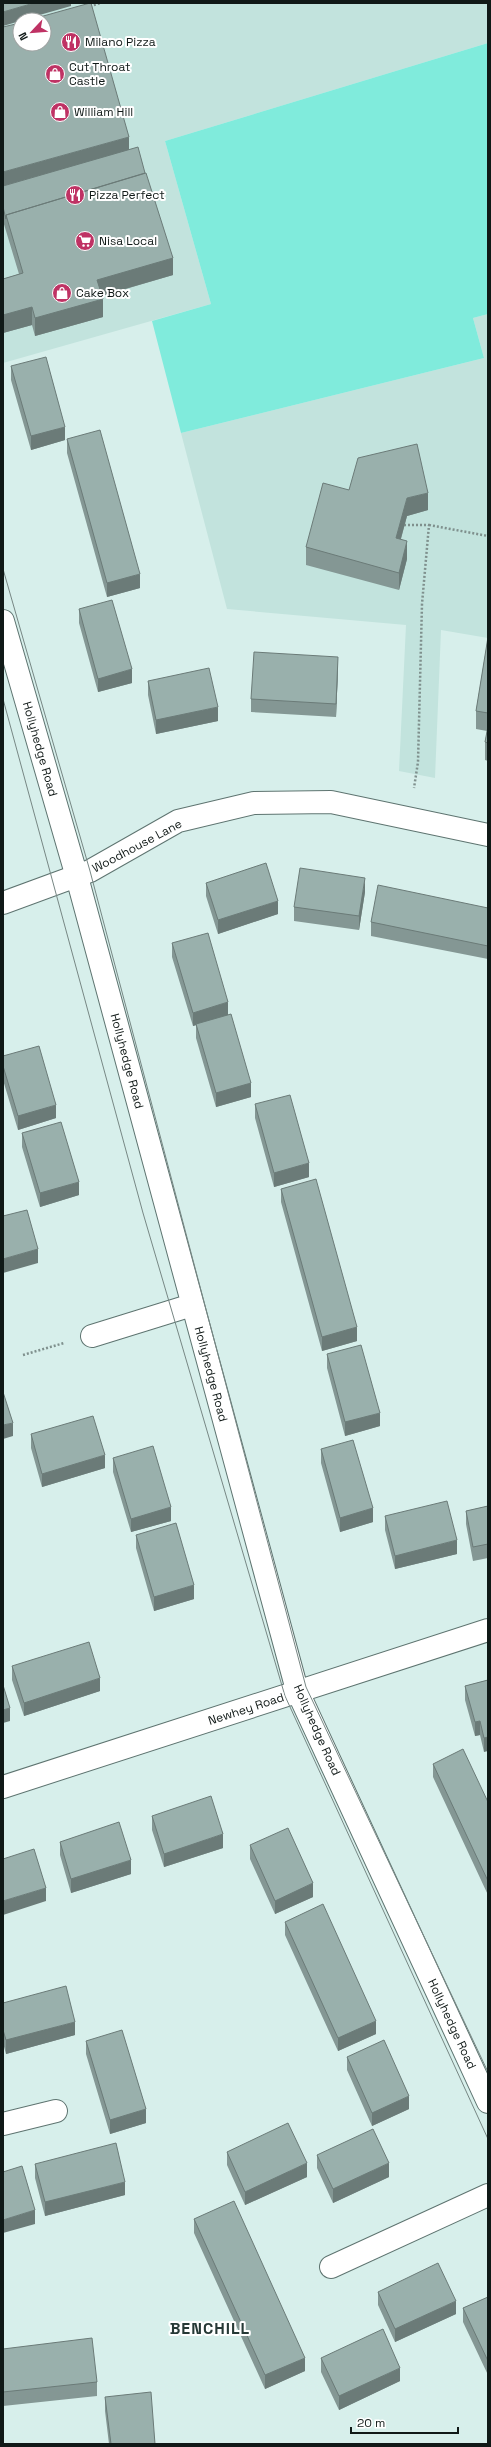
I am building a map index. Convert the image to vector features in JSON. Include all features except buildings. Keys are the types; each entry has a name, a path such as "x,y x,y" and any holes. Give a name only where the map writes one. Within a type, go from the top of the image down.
{"street":[{"name":"Hollyhedge Road","path":"3,621 77,877 297,1690 488,2102"},
{"name":"Woodhouse Lane","path":"3,903 77,877 178,821 254,803 331,802 488,835"},
{"path":"92,1336 192,1305"},
{"name":"Newhey Road","path":"3,1787 297,1690 488,1630"},
{"path":"3,2124 56,2111"},
{"path":"332,2267 488,2196"}],"path":[{"path":"86,7 101,3"},
{"path":"408,818 418,762 422,604 429,524"},
{"path":"404,525 429,524 488,536"},
{"path":"23,1355 92,1336"}],"shaded area":[{"path":"3,3 488,3 488,43 165,141 211,304 3,363"},
{"path":"488,314 488,638 441,630 435,778 399,771 406,625 227,609 181,433 484,358 473,318"}],"green space":[{"path":"488,43 488,314 473,318 484,358 181,433 152,321 211,304 165,141"}],"tram line":[{"path":"3,569 90,871 306,1687 488,2072"},
{"path":"3,699 143,1213 285,1696 488,2139"}],"place":[{"name":"Milano Pizza","path":"71,42"},
{"name":"Cut Throat Castle","path":"55,74"},
{"name":"William Hill","path":"60,112"},
{"name":"Pizza Perfect","path":"75,195"},
{"name":"Nisa Local","path":"85,241"},
{"name":"Cake Box","path":"62,293"}],"district":[{"name":"BENCHILL","path":"210,2328"}]}
